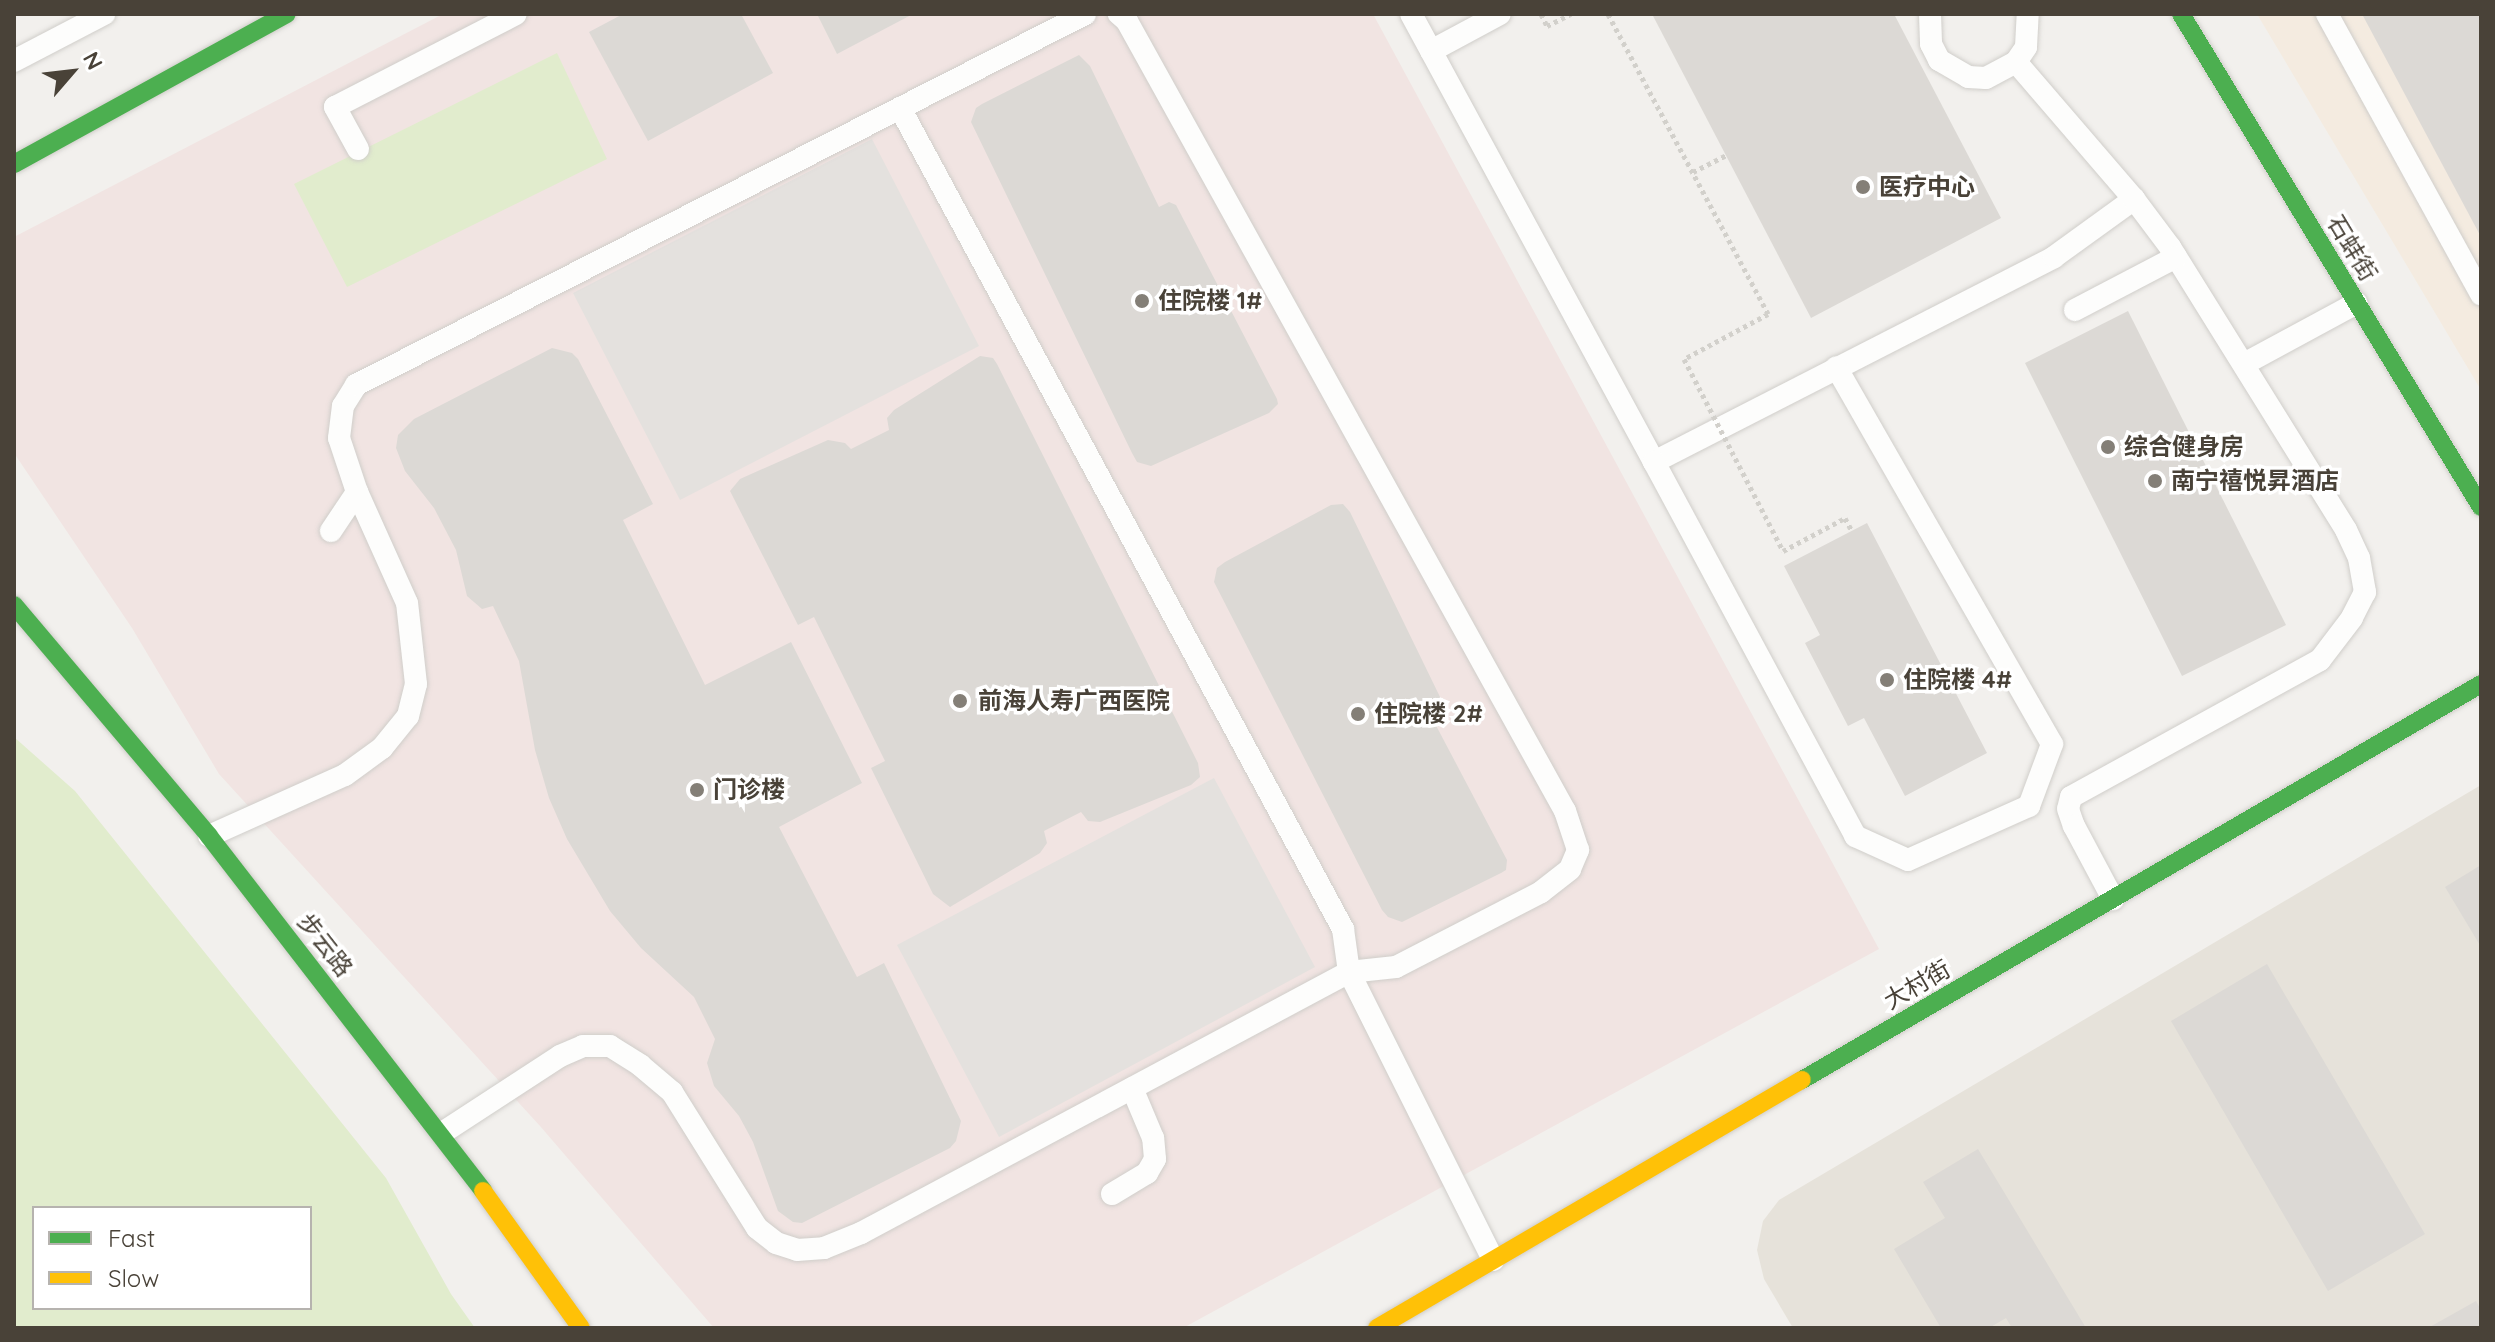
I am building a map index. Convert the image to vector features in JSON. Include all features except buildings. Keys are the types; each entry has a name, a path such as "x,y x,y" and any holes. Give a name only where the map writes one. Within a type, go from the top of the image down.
{"street":[{"path":"14,164 287,14"},
{"name":"石蚌街","path":"2181,14 2481,507"},
{"name":"步云路","path":"14,605 209,836 442,1133 581,1328"},
{"name":"大村街","path":"1377,1328 2481,684"}],"lane":[{"path":"14,61 104,14"},
{"path":"209,836 345,775 382,748 408,716 416,684 407,603 357,492 339,438 343,406 356,385 1085,14"},
{"path":"442,1133 560,1056 583,1046 610,1046 640,1065 672,1092 757,1228 776,1243 797,1250 824,1248 861,1233 1349,972 1396,967 1541,892 1570,869 1578,850 1574,833 1135,35 1119,14"},
{"path":"1411,14 1855,836 1908,860 2029,806 2052,744 1836,367"},
{"path":"1431,51 1500,14"},
{"path":"1930,14 1931,44 1939,60 1953,71 1968,77 1986,78 2016,62 2026,47 2034,18"},
{"path":"2327,14 2481,294"},
{"path":"358,149 335,107 512,15"},
{"path":"2016,62 2134,199 2176,257 2346,530 2359,558 2365,592 2352,618 2320,660 2071,797 2068,809 2074,826 2113,899"},
{"path":"900,108 1343,929 1349,972 1493,1260"},
{"path":"1654,462 2054,257 2134,199"},
{"path":"2075,310 2176,257"},
{"path":"2244,364 2357,303"},
{"path":"331,531 357,492"},
{"path":"2041,773 2071,797"},
{"path":"1112,1194 1147,1173 1155,1159 1153,1138 1132,1088"}],"path":[{"path":"1541,14 1547,26 1571,14"},
{"path":"1608,14 1768,314 1684,359 1783,551 1845,518 1852,531"},
{"path":"1693,172 1726,155"}],"shaded area":[{"name":"前海人寿广西医院","path":"443,14 1373,14 1879,949 1183,1328 714,1328 540,1126 219,774 132,628 14,453 14,237"},
{"path":"2257,14 2481,14 2481,390"},
{"path":"872,139 979,346 680,500 573,293"},
{"path":"1214,778 1315,967 999,1137 897,945"},
{"path":"2481,785 2481,1328 1793,1328 1764,1279 1757,1250 1763,1221 1779,1200"}],"green space":[{"path":"557,53 607,159 347,287 294,184"},
{"path":"14,737 75,791 386,1178 451,1294 475,1328 14,1328"}],"traffic: fast":[{"path":"14,164 287,14"},
{"path":"2181,14 2481,507"},
{"path":"14,605 209,836 483,1191"},
{"path":"1802,1080 2481,684"}],"traffic: slow":[{"path":"1377,1328 1802,1080"},
{"path":"483,1191 581,1328"}],"place":[{"name":"医疗中心","path":"1863,187"},
{"name":"住院楼 1#","path":"1142,301"},
{"name":"综合健身房","path":"2108,447"},
{"name":"南宁禧悦昇酒店","path":"2155,481"},
{"name":"住院楼 4#","path":"1887,680"},
{"name":"前海人寿广西医院","path":"960,701"},
{"name":"住院楼 2#","path":"1358,714"},
{"name":"门诊楼","path":"697,790"}]}
